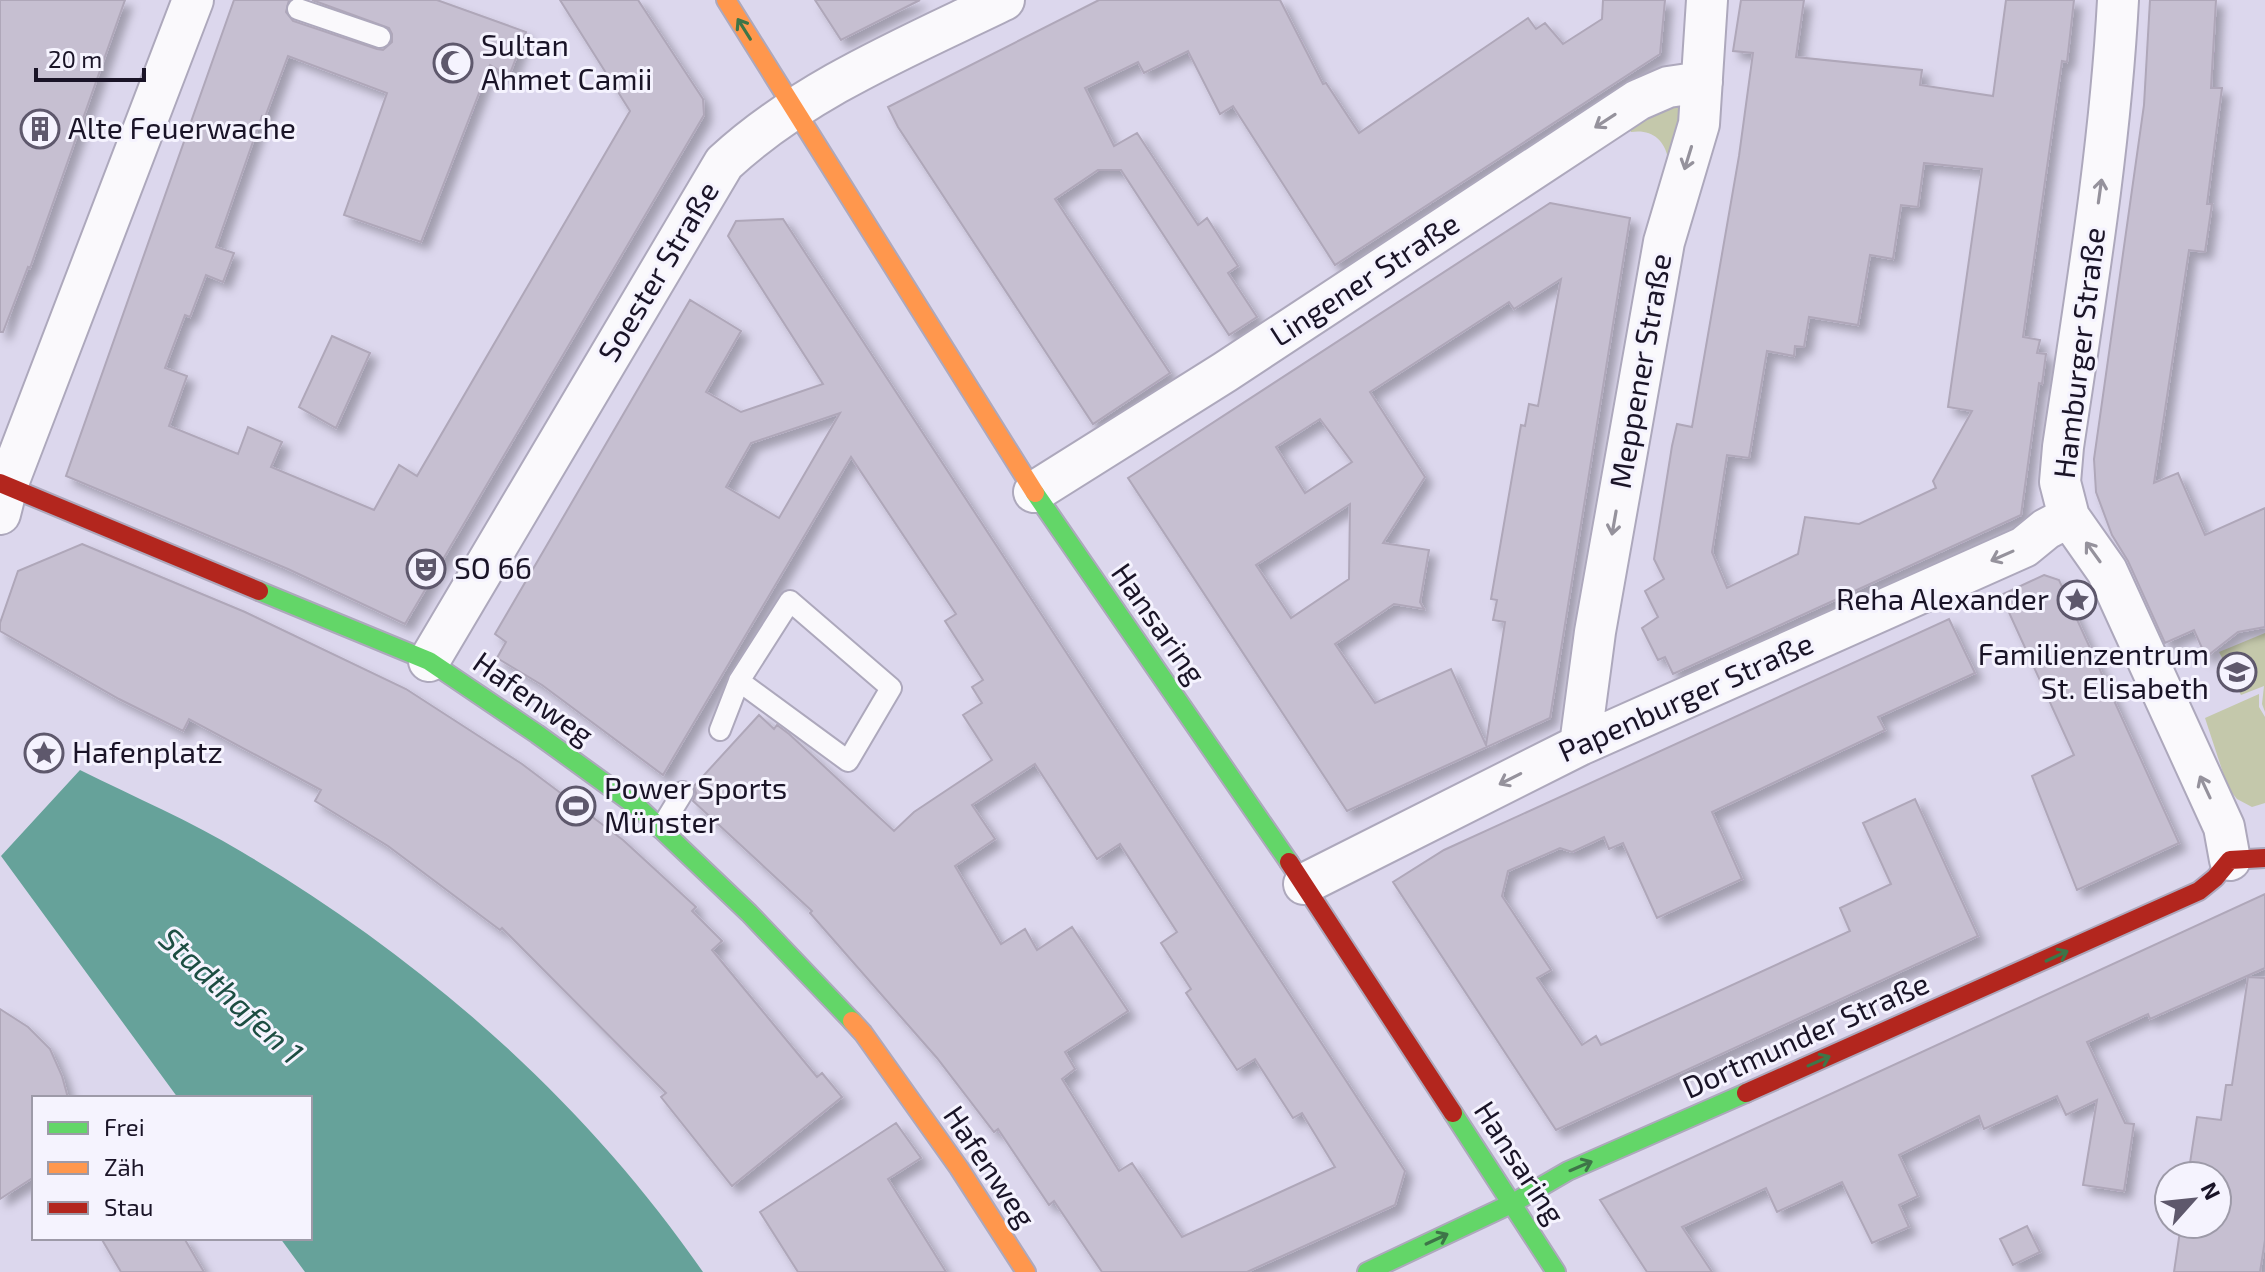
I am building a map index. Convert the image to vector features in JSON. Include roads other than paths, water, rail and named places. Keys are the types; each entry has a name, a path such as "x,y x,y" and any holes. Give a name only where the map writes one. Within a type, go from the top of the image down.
{"street":[{"path":"2,494 193,0"},
{"name":"Hansaring","path":"726,0 1034,492 1304,884 1556,1272"},
{"name":"Soester Straße","path":"429,661 724,163 756,133 794,108 1004,0"},
{"name":"Meppener Straße","path":"1580,745 1595,632 1664,242 1699,124 1707,0"},
{"name":"Hamburger Straße","path":"2118,0 2105,153 2060,482 2069,517 2107,571 2224,827 2247,859"},
{"name":"Lingener Straße","path":"1034,492 1225,372 1638,100 1668,87 1702,82"},
{"name":"Hafenweg","path":"2,494 429,661 639,808 749,913 863,1033 959,1168 1026,1272"},
{"name":"Papenburger Straße","path":"1304,884 1580,745 2024,547 2046,529 2069,517"},
{"name":"Dortmunder Straße","path":"1367,1272 1513,1203 1568,1171 2199,891 2247,859"}],"lane":[{"path":"298,9 380,37"},
{"path":"720,730 739,681 790,601 891,688 848,761 739,681"},
{"path":"661,828 683,792"}],"water":[{"name":"Stadthafen 1","path":"80,770 242,852 374,938 495,1037 606,1148 703,1272 305,1272 281,1240 312,1240 312,1096 177,1096 1,856"}],"place":[{"name":"Sultan Ahmet Camii","path":"453,63"},
{"name":"Alte Feuerwache","path":"40,129"},
{"name":"SO 66","path":"426,569"},
{"name":"Reha Alexander","path":"2077,600"},
{"name":"Familienzentrum St. Elisabeth","path":"2237,672"},
{"name":"Hafenplatz","path":"44,753"},
{"name":"Power Sports Münster","path":"576,806"}]}
